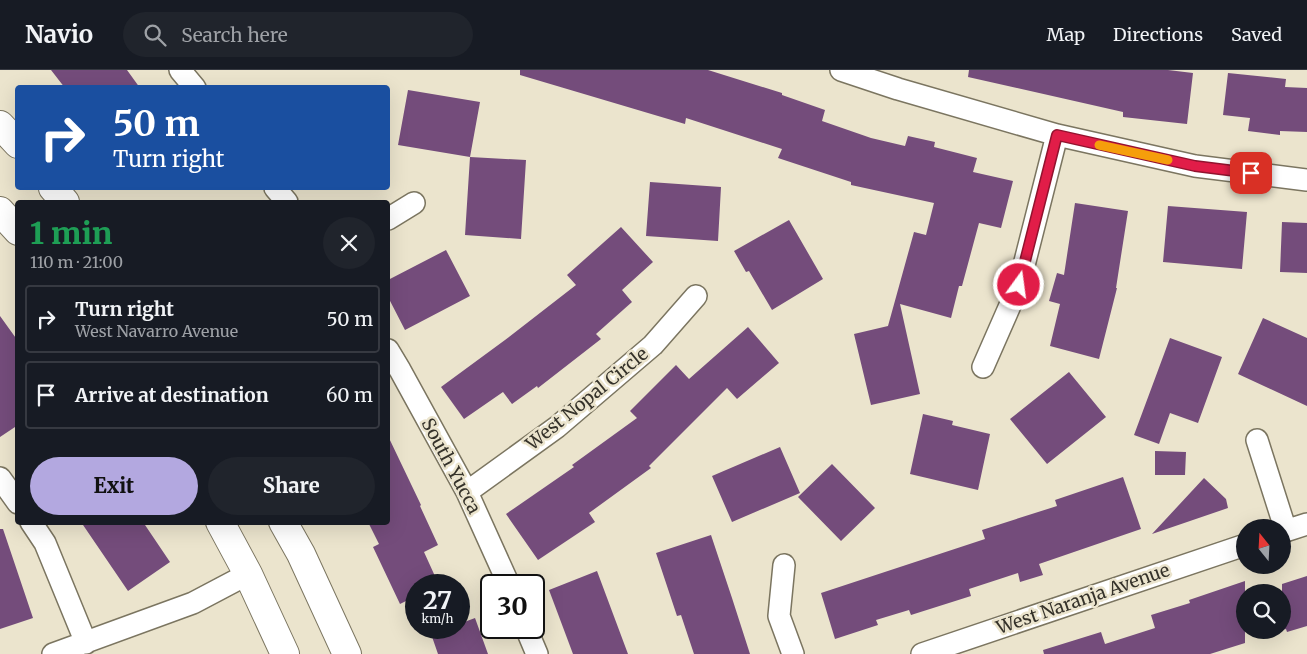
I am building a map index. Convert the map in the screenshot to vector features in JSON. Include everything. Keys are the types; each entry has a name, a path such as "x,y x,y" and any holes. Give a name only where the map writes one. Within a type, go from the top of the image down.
{"main road":[{"path":"0,125 15,141"},
{"path":"55,190 63,200"},
{"path":"0,211 15,228"},
{"path":"222,525 248,574 285,654"},
{"path":"285,525 309,571 347,654"}],"street":[{"path":"180,70 192,85"},
{"path":"841,70 898,89 1057,135 1195,166 1307,180"},
{"path":"983,367 1019,285 1057,135"},
{"path":"277,190 285,200"},
{"path":"390,218 414,203"},
{"name":"West Nopal Circle","path":"467,492 557,427 653,345 696,296"},
{"name":"South Yucca","path":"390,353 467,492 504,574"},
{"path":"1257,440 1280,519"},
{"path":"0,478 15,499"},
{"path":"1291,529 1307,524"},
{"path":"33,525 45,543 86,643"},
{"name":"West Naranja Avenue","path":"922,654 1236,548"},
{"path":"784,565 779,616 793,654"},
{"path":"53,654 193,603 248,574"},
{"path":"531,639 537,654"}],"building":[{"path":"51,70 127,70 138,85 63,85"},
{"path":"520,70 708,70 782,93 782,95 825,110 822,121 871,138 905,146 908,136 935,142 934,147 977,158 973,172 1013,181 1001,228 979,223 962,286 959,286 951,318 900,304 920,394 871,405 854,334 888,326 914,232 926,235 934,203 851,185 851,182 778,158 782,149 686,118 685,124 520,75"},
{"path":"969,70 1168,70 1193,73 1187,124 1123,117 1123,112 968,77"},
{"path":"1228,73 1286,79 1285,87 1307,88 1307,132 1280,131 1280,135 1248,131 1250,118 1223,115"},
{"path":"408,90 480,102 470,157 398,145"},
{"path":"470,157 526,160 521,239 465,235"},
{"path":"650,182 721,187 718,241 646,236"},
{"path":"1075,203 1128,211 1117,288 1099,359 1050,346 1060,304 1049,301 1057,273 1064,275"},
{"path":"1168,206 1247,212 1242,269 1163,262"},
{"path":"789,220 823,279 772,310 749,271 746,272 734,251"},
{"path":"1282,222 1307,223 1307,273 1280,272"},
{"path":"621,227 653,262 622,290 632,302 596,334 601,339 538,388 537,386 512,404 503,392 464,419 441,387 576,285 567,275"},
{"path":"446,250 470,296 405,330 390,301 390,279"},
{"path":"0,316 15,337 15,427 0,437"},
{"path":"1263,318 1307,338 1307,406 1238,374"},
{"path":"748,327 779,363 737,399 727,388 649,466 651,468 589,513 595,522 538,560 506,514 574,467 572,465 637,418 630,411 676,365 689,379"},
{"path":"1170,338 1222,357 1198,423 1170,413 1159,444 1134,435"},
{"path":"1069,372 1106,417 1047,464 1010,419"},
{"path":"923,414 953,421 952,425 990,434 978,490 910,474"},
{"path":"390,440 438,545 424,552 434,574 405,574 405,602 400,604 373,547 379,544 370,525 390,525"},
{"path":"780,447 800,493 732,522 712,476"},
{"path":"1155,451 1186,452 1185,475 1155,475"},
{"path":"832,464 875,508 841,541 798,497"},
{"path":"1123,477 1141,529 1039,564 1043,575 1020,582 1018,573 969,589 971,596 911,615 909,610 876,620 878,625 835,639 821,593 985,539 982,530 1057,506 1055,500"},
{"path":"1204,478 1226,499 1228,508 1152,534"},
{"path":"83,525 145,525 170,562 128,591"},
{"path":"0,529 3,529 33,618 0,629"},
{"path":"711,535 750,654 694,654 681,615 677,616 656,553"},
{"path":"597,571 628,654 573,654 549,590"},
{"path":"1307,576 1307,626 1291,631 1291,584 1282,584"},
{"path":"1236,584 1236,639 1245,639 1245,643 1210,654 1044,654 1043,650 1101,632 1105,644 1155,628 1151,615 1190,603 1189,600"},
{"path":"475,618 480,632 480,639 483,639 488,654 438,654 433,639 470,639 470,620"}],"slow traffic":[{"path":"1099,145 1168,160"}],"route":[{"path":"1019,285 1057,135 1195,166 1251,173"}]}
